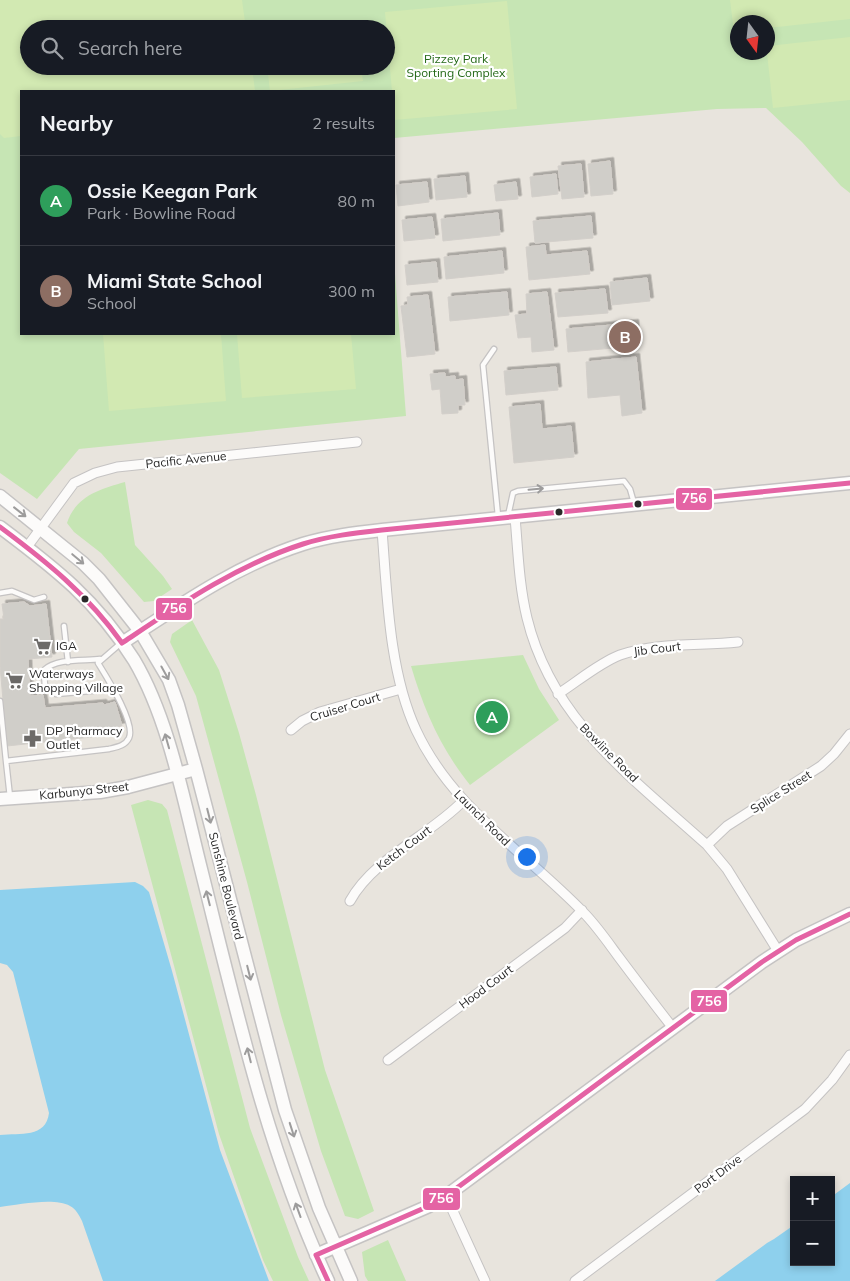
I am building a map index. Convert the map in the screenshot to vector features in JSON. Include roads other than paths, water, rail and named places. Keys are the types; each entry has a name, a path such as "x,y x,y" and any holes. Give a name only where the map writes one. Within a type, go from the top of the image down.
{"main road":[{"path":"122,643 216,582 258,561 298,546 327,538 382,530 850,483"},
{"path":"0,496 41,528"},
{"path":"0,527 27,547"},
{"name":"Sunshine Boulevard","path":"41,528 99,579 140,631 169,680 196,769 285,1110 298,1150 335,1247 351,1281"},
{"name":"Sunshine Boulevard","path":"27,547 58,570 81,592 111,626 137,667 161,718 264,1115 316,1255 328,1281"},
{"name":"Karbunya Street","path":"5,798 100,792 128,787 196,769"},
{"path":"316,1255 428,1206 446,1196 778,951 850,914"}],"street":[{"name":"Pacific Avenue","path":"27,547 74,483 95,473 117,467 357,442"},
{"name":"Bowline Road","path":"507,518 520,574 527,618 539,657 558,694 576,720 600,747 707,845 727,869 778,951"},
{"name":"Launch Road","path":"382,530 392,642 402,689 416,730 426,750 437,768 463,801 582,910 673,1028"},
{"name":"Jib Court","path":"558,694 618,656 632,652 677,646 738,642"},
{"name":"Cruiser Court","path":"291,730 302,721 320,712 402,689"},
{"name":"Splice Street","path":"707,845 727,826 821,766 850,734"},
{"name":"Ketch Court","path":"350,901 358,887 374,870 450,814 463,801"},
{"name":"Hood Court","path":"388,1060 565,928 582,910"},
{"name":"Port Drive","path":"575,1281 805,1109 832,1080 850,1056"},
{"path":"446,1196 486,1281"}],"lane":[{"path":"494,349 483,365 507,518"},
{"path":"507,518 513,493 518,491 624,481 630,489 634,504"},
{"path":"0,593 12,591 34,600 44,597"},
{"path":"64,626 68,662"},
{"path":"114,689 56,694 50,692 45,687 44,670 56,663 99,661 122,643"},
{"path":"6,761 109,749 124,744 131,734 124,709 99,661"},
{"path":"0,701 6,761 5,798"}],"water":[{"path":"135,882 149,892 220,1150 269,1281 103,1281 82,1221 72,1207 63,1203 46,1202 0,1207 0,1135 31,1133 43,1127 49,1113 13,972 7,965 0,963 0,890"},
{"path":"850,1183 850,1281 715,1281 790,1228 790,1266 835,1266 835,1194"}],"place":[{"name":"Miami State School","path":"625,337"},
{"name":"IGA","path":"42,646"},
{"name":"Waterways Shopping Village","path":"15,681"},
{"name":"Ossie Keegan Park","path":"492,717"},
{"name":"DP Pharmacy Outlet","path":"32,738"}],"park label":[{"name":"Pizzey Park Sporting Complex","path":"456,66"}]}
